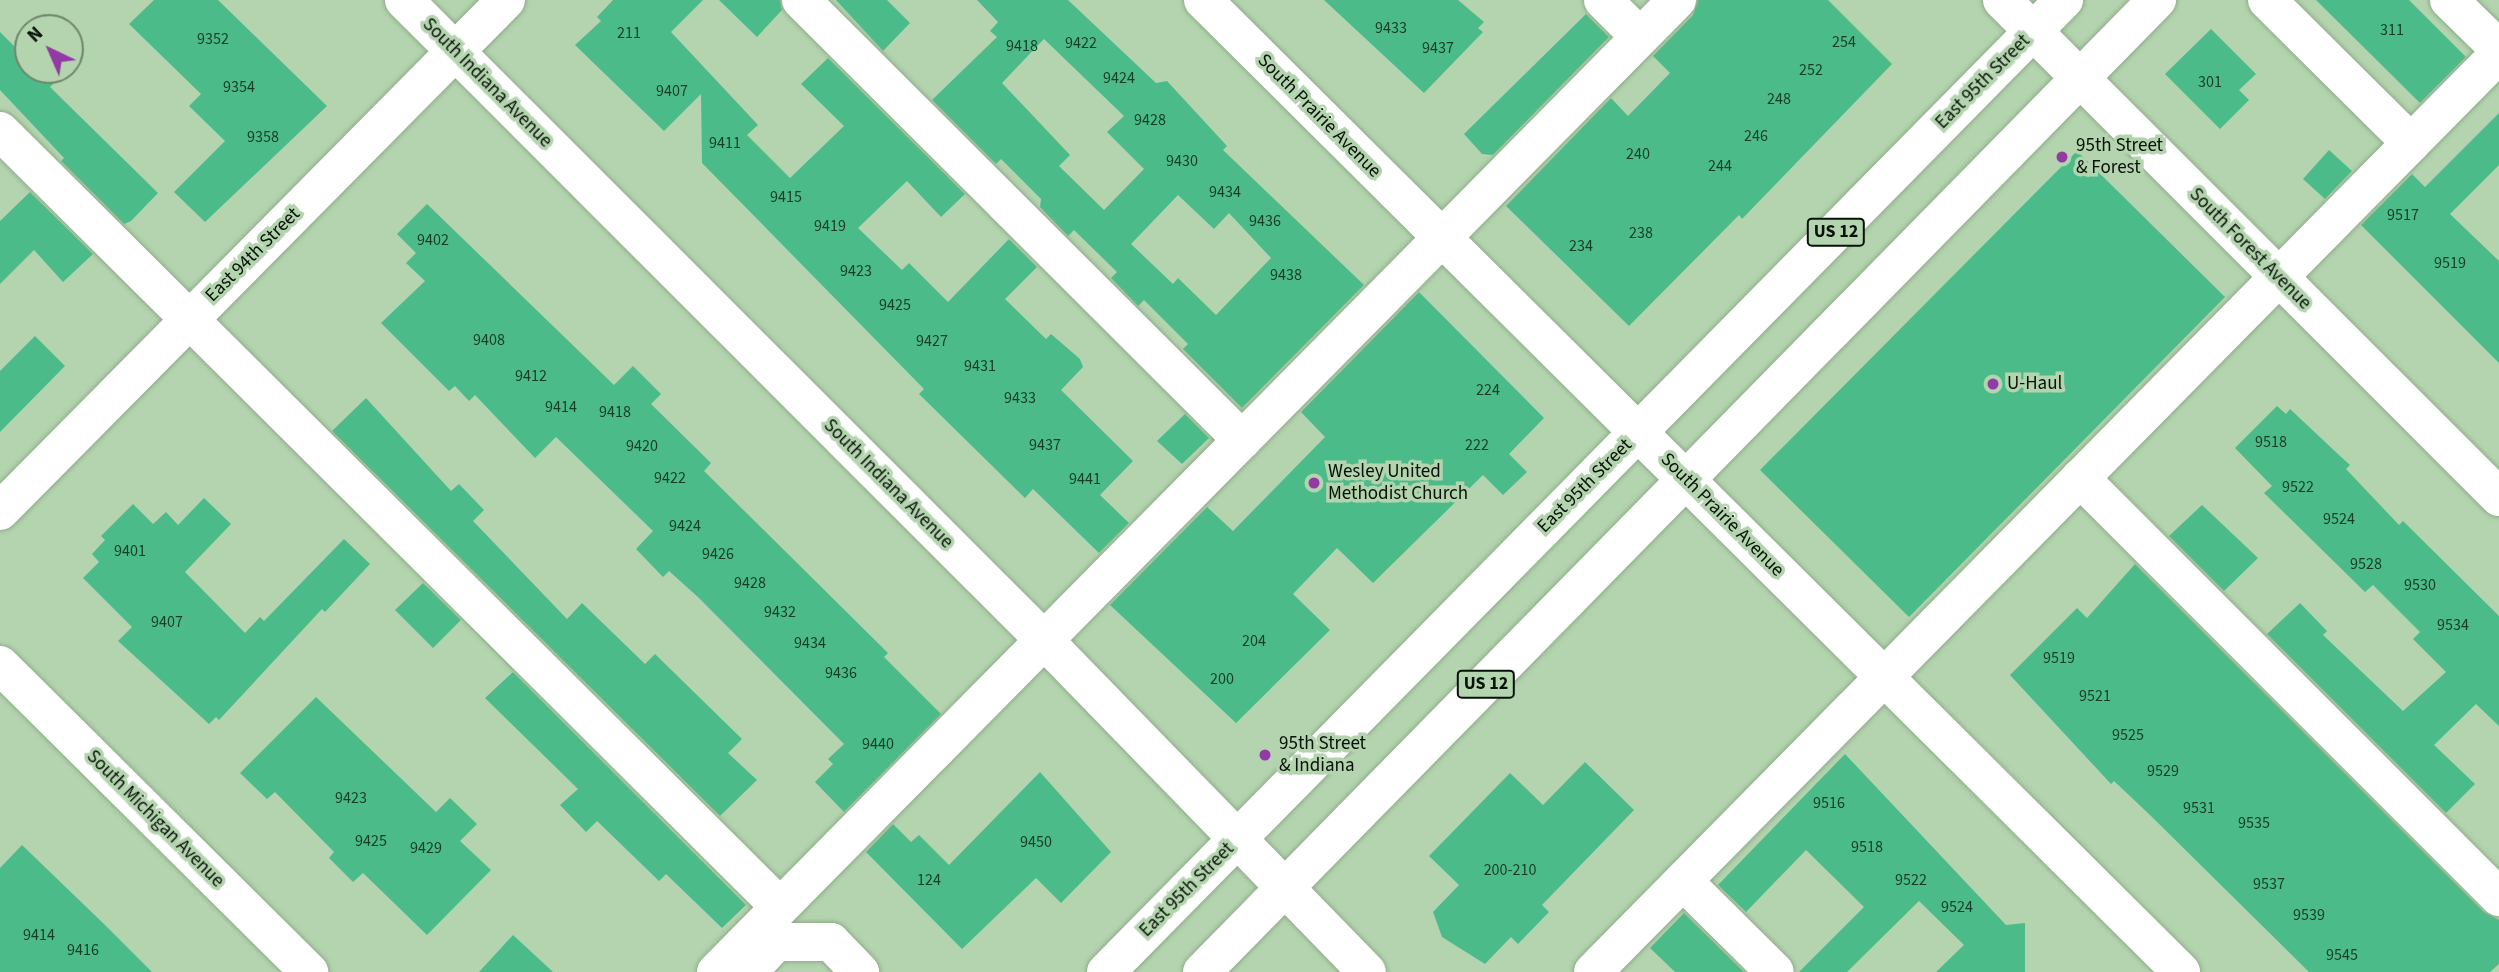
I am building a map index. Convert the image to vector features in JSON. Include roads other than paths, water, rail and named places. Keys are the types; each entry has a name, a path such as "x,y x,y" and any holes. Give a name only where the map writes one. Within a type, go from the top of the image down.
{"street":[{"name":"South Indiana Avenue","path":"404,0 1044,640 1285,888 1352,967"},
{"name":"East 94th Street","path":"0,511 506,0"},
{"path":"801,0 1242,440"},
{"name":"South Prairie Avenue","path":"1203,0 2181,972"},
{"path":"1603,0 1640,37"},
{"path":"716,972 1677,0"},
{"name":"South Forest Avenue","path":"2002,0 2499,497"},
{"name":"East 95th Street","path":"1106,972 2064,0"},
{"name":"US 12","path":"1202,972 2157,0"},
{"path":"2267,0 2411,143"},
{"path":"1593,972 2411,143 2493,69 2449,0"},
{"path":"0,131 780,907"},
{"path":"2080,478 2499,897"},
{"name":"South Michigan Avenue","path":"0,666 309,972"},
{"path":"1683,881 1775,972"},
{"path":"748,972 776,942 831,942 860,972"}],"place":[{"name":"95th Street & Forest","path":"2062,157"},
{"name":"U-Haul","path":"1993,384"},
{"name":"Wesley United Methodist Church","path":"1314,483"},
{"name":"95th Street & Indiana","path":"1265,755"}]}
